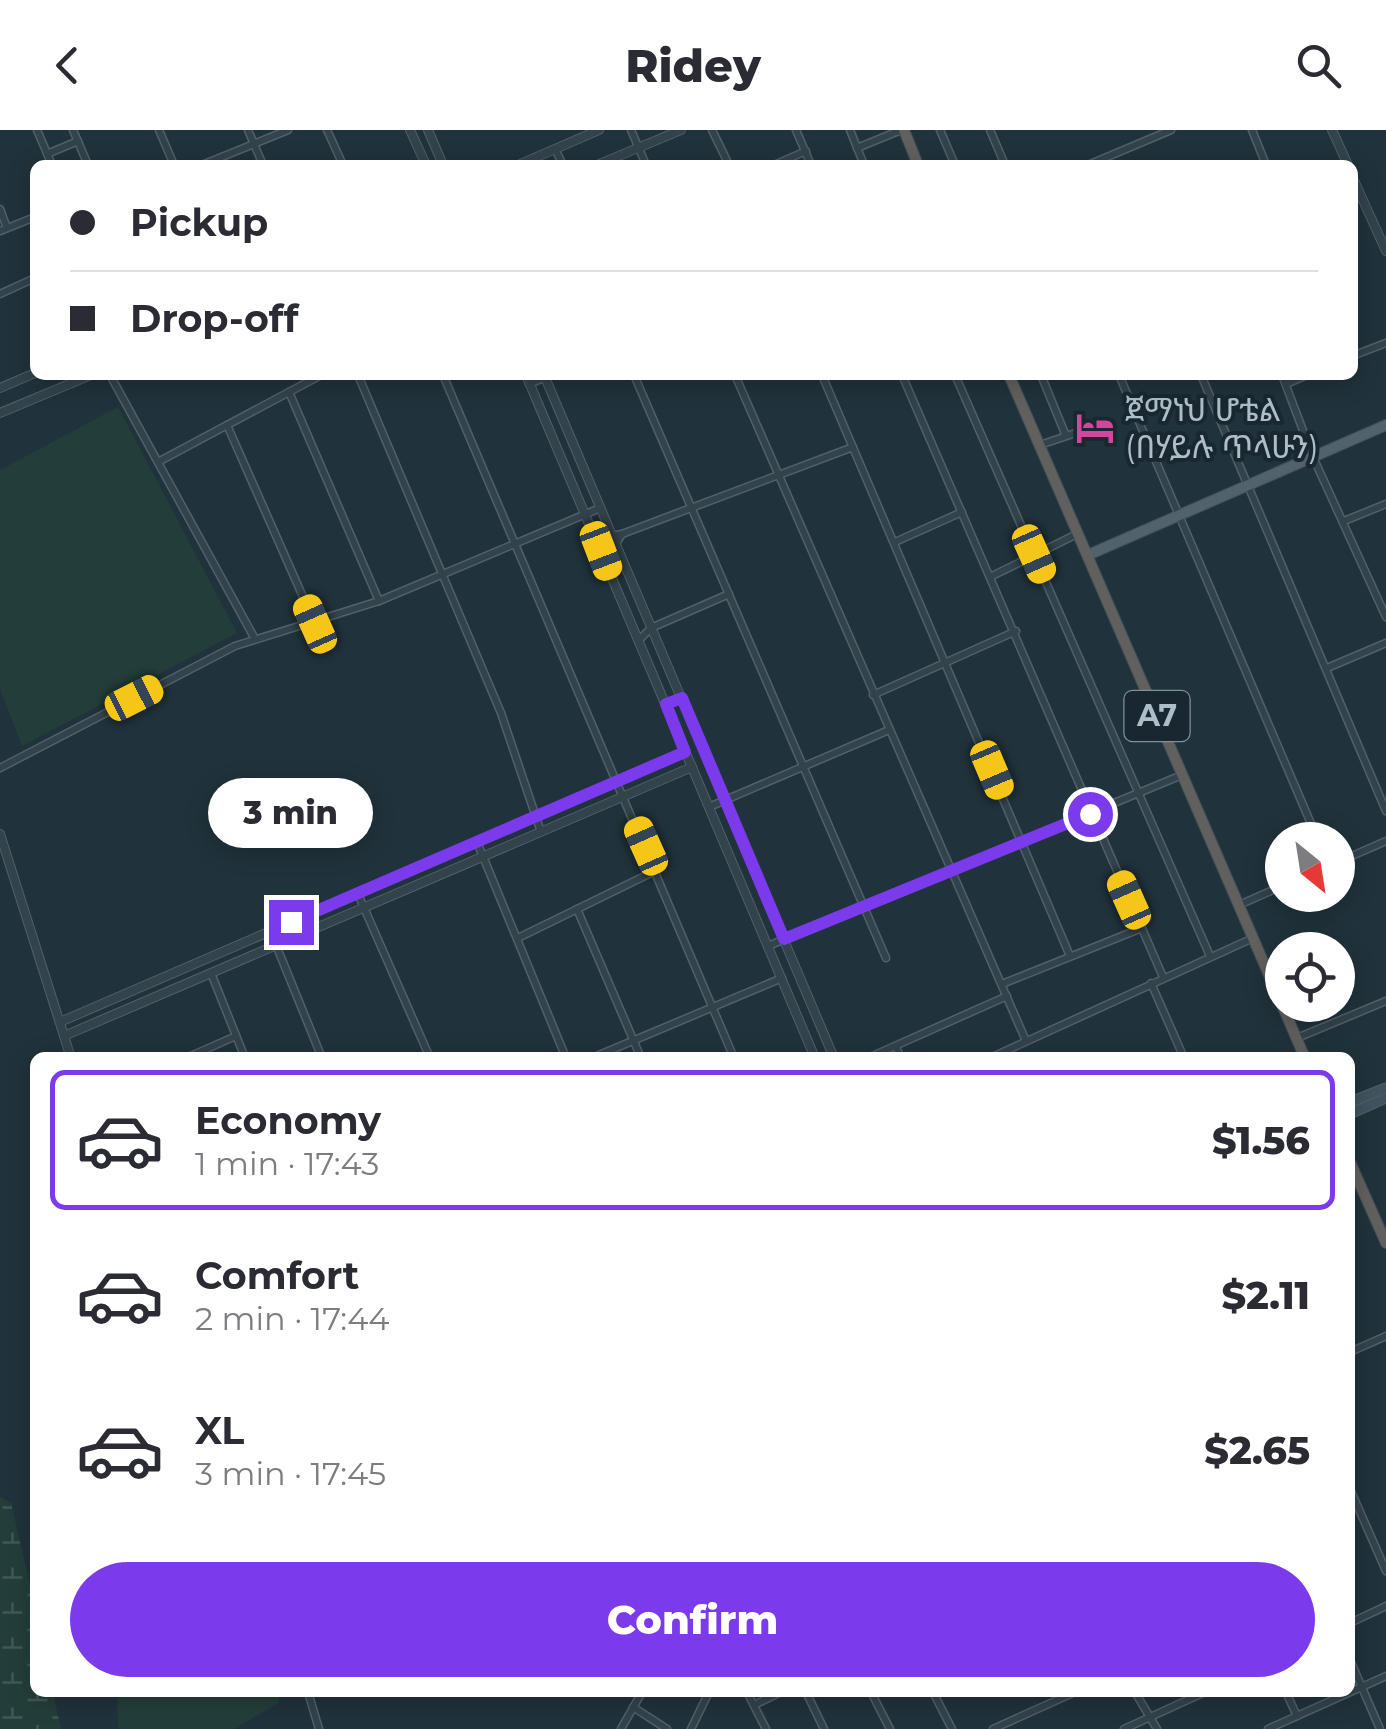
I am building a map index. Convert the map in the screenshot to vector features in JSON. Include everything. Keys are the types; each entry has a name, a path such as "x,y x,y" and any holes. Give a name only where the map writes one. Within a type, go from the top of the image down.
{"highway":[{"path":"902,130 916,160"},
{"name":"A7","path":"1011,380 1303,1052"},
{"path":"1355,1173 1386,1243"}],"main road":[{"path":"1088,555 1386,425"},
{"path":"1355,1100 1386,1088"},
{"path":"1355,1112 1386,1098"}],"street":[{"path":"36,130 50,160"},
{"path":"72,130 86,160"},
{"path":"159,130 169,160"},
{"path":"248,130 261,160"},
{"path":"214,160 288,130"},
{"path":"327,130 340,160"},
{"path":"410,130 424,160"},
{"path":"428,130 441,160"},
{"path":"530,160 599,130"},
{"path":"630,130 644,160"},
{"path":"609,160 681,130"},
{"path":"712,130 726,160"},
{"path":"796,130 810,160"},
{"path":"850,130 862,160"},
{"path":"857,148 902,130"},
{"path":"940,130 953,160"},
{"path":"990,130 1003,160"},
{"path":"1110,160 1170,130"},
{"path":"1252,130 1263,160"},
{"path":"1332,130 1346,160"},
{"path":"48,154 78,141"},
{"path":"555,149 561,160"},
{"path":"785,160 806,151"},
{"path":"1358,189 1386,252"},
{"path":"0,209 4,229 30,219"},
{"path":"0,294 30,280"},
{"path":"1358,354 1386,343"},
{"path":"0,388 30,375"},
{"path":"0,413 79,380"},
{"path":"113,380 256,638"},
{"path":"158,462 312,380"},
{"path":"360,380 502,713 540,832"},
{"path":"444,380 657,870 731,1052"},
{"path":"527,380 812,1052"},
{"path":"548,380 831,1052"},
{"path":"636,380 886,958"},
{"path":"738,380 1026,1041"},
{"path":"824,380 1070,956"},
{"path":"904,380 1164,977"},
{"path":"957,380 1210,956"},
{"path":"1043,380 1066,436"},
{"path":"1121,380 1310,822"},
{"path":"1203,380 1386,811"},
{"path":"1284,380 1313,458 1386,617"},
{"path":"1286,384 1295,380"},
{"path":"290,392 378,601"},
{"path":"1040,446 1102,424"},
{"path":"227,425 315,624"},
{"path":"555,447 571,441"},
{"path":"596,539 694,509 853,447"},
{"path":"1344,521 1386,504"},
{"path":"0,768 256,638 315,624 378,601 600,508"},
{"path":"894,542 962,512"},
{"path":"601,551 616,544 622,534"},
{"path":"992,576 1078,534"},
{"path":"616,588 630,582"},
{"path":"638,640 651,628 729,594"},
{"path":"873,695 1016,630"},
{"path":"1327,668 1386,643"},
{"path":"666,704 682,698"},
{"path":"709,807 889,730"},
{"path":"60,1022 685,752"},
{"path":"64,1036 692,767"},
{"path":"768,946 1182,775"},
{"path":"568,803 574,817"},
{"path":"0,834 69,1052"},
{"path":"1355,855 1386,841"},
{"path":"477,842 564,1052"},
{"path":"518,938 657,870"},
{"path":"740,880 756,874"},
{"path":"358,894 427,1052"},
{"path":"1239,905 1265,894"},
{"path":"577,910 638,1052"},
{"path":"1002,984 1142,928"},
{"path":"1003,1052 1252,938"},
{"path":"276,945 320,1052"},
{"path":"776,964 791,957"},
{"path":"211,973 243,1052"},
{"path":"605,1052 782,978"},
{"path":"1150,983 1181,1052"},
{"path":"882,1052 1007,996"},
{"path":"1297,1038 1386,1001"},
{"path":"802,1028 818,1022"},
{"path":"200,1052 236,1036"},
{"path":"896,1046 898,1052"},
{"path":"1355,1350 1385,1339"},
{"path":"1355,1500 1386,1571"},
{"path":"1355,1621 1386,1606"},
{"path":"1355,1672 1380,1729"},
{"path":"1355,1691 1386,1676"},
{"path":"309,1697 319,1729"},
{"path":"622,1729 639,1697"},
{"path":"691,1729 707,1697"},
{"path":"750,1697 766,1729"},
{"path":"754,1705 771,1697"},
{"path":"808,1697 824,1729"},
{"path":"874,1697 890,1729"},
{"path":"936,1697 952,1729"},
{"path":"993,1729 1064,1697"},
{"path":"1138,1697 1157,1729"},
{"path":"1124,1729 1194,1697"},
{"path":"1288,1697 1297,1716"},
{"path":"1268,1729 1341,1697"},
{"path":"634,1707 666,1729"}],"green space":[{"path":"118,407 237,633 22,746 0,688 0,470"},
{"path":"0,1497 11,1503 30,1585 30,1697 54,1697 61,1729 0,1729"},
{"path":"117,1697 279,1697 278,1703 234,1729 118,1729"}],"place":[{"name":"ጀማነህ ሆቴል (በሃይሉ ጥላሁን)","path":"1095,428"}],"route":[{"path":"291,922 685,752 666,704 682,698 784,939 1090,814"}]}
